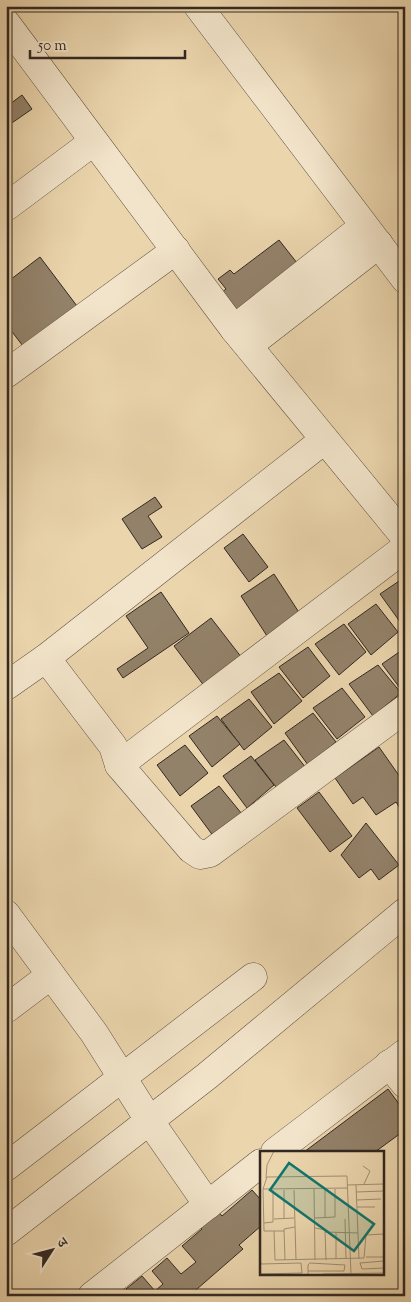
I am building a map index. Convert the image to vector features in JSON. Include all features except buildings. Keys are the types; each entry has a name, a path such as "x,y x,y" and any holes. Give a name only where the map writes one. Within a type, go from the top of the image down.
{"street":[{"path":"198,6 405,279"},
{"path":"9,33 242,337 324,440 405,537"},
{"path":"6,207 93,142"},
{"path":"242,337 371,235"},
{"path":"6,374 176,250"},
{"path":"6,686 46,658 324,440"},
{"path":"119,765 405,548"},
{"path":"46,658 113,746 119,765 191,849 200,854 210,853 405,710"},
{"path":"6,1232 207,1076 405,912"},
{"path":"6,914 123,1078 149,1120 208,1205"},
{"path":"6,1009 51,975"},
{"path":"6,1167 254,977"},
{"path":"276,1151 400,1067"},
{"path":"92,1296 120,1287 208,1205 260,1164"}]}
